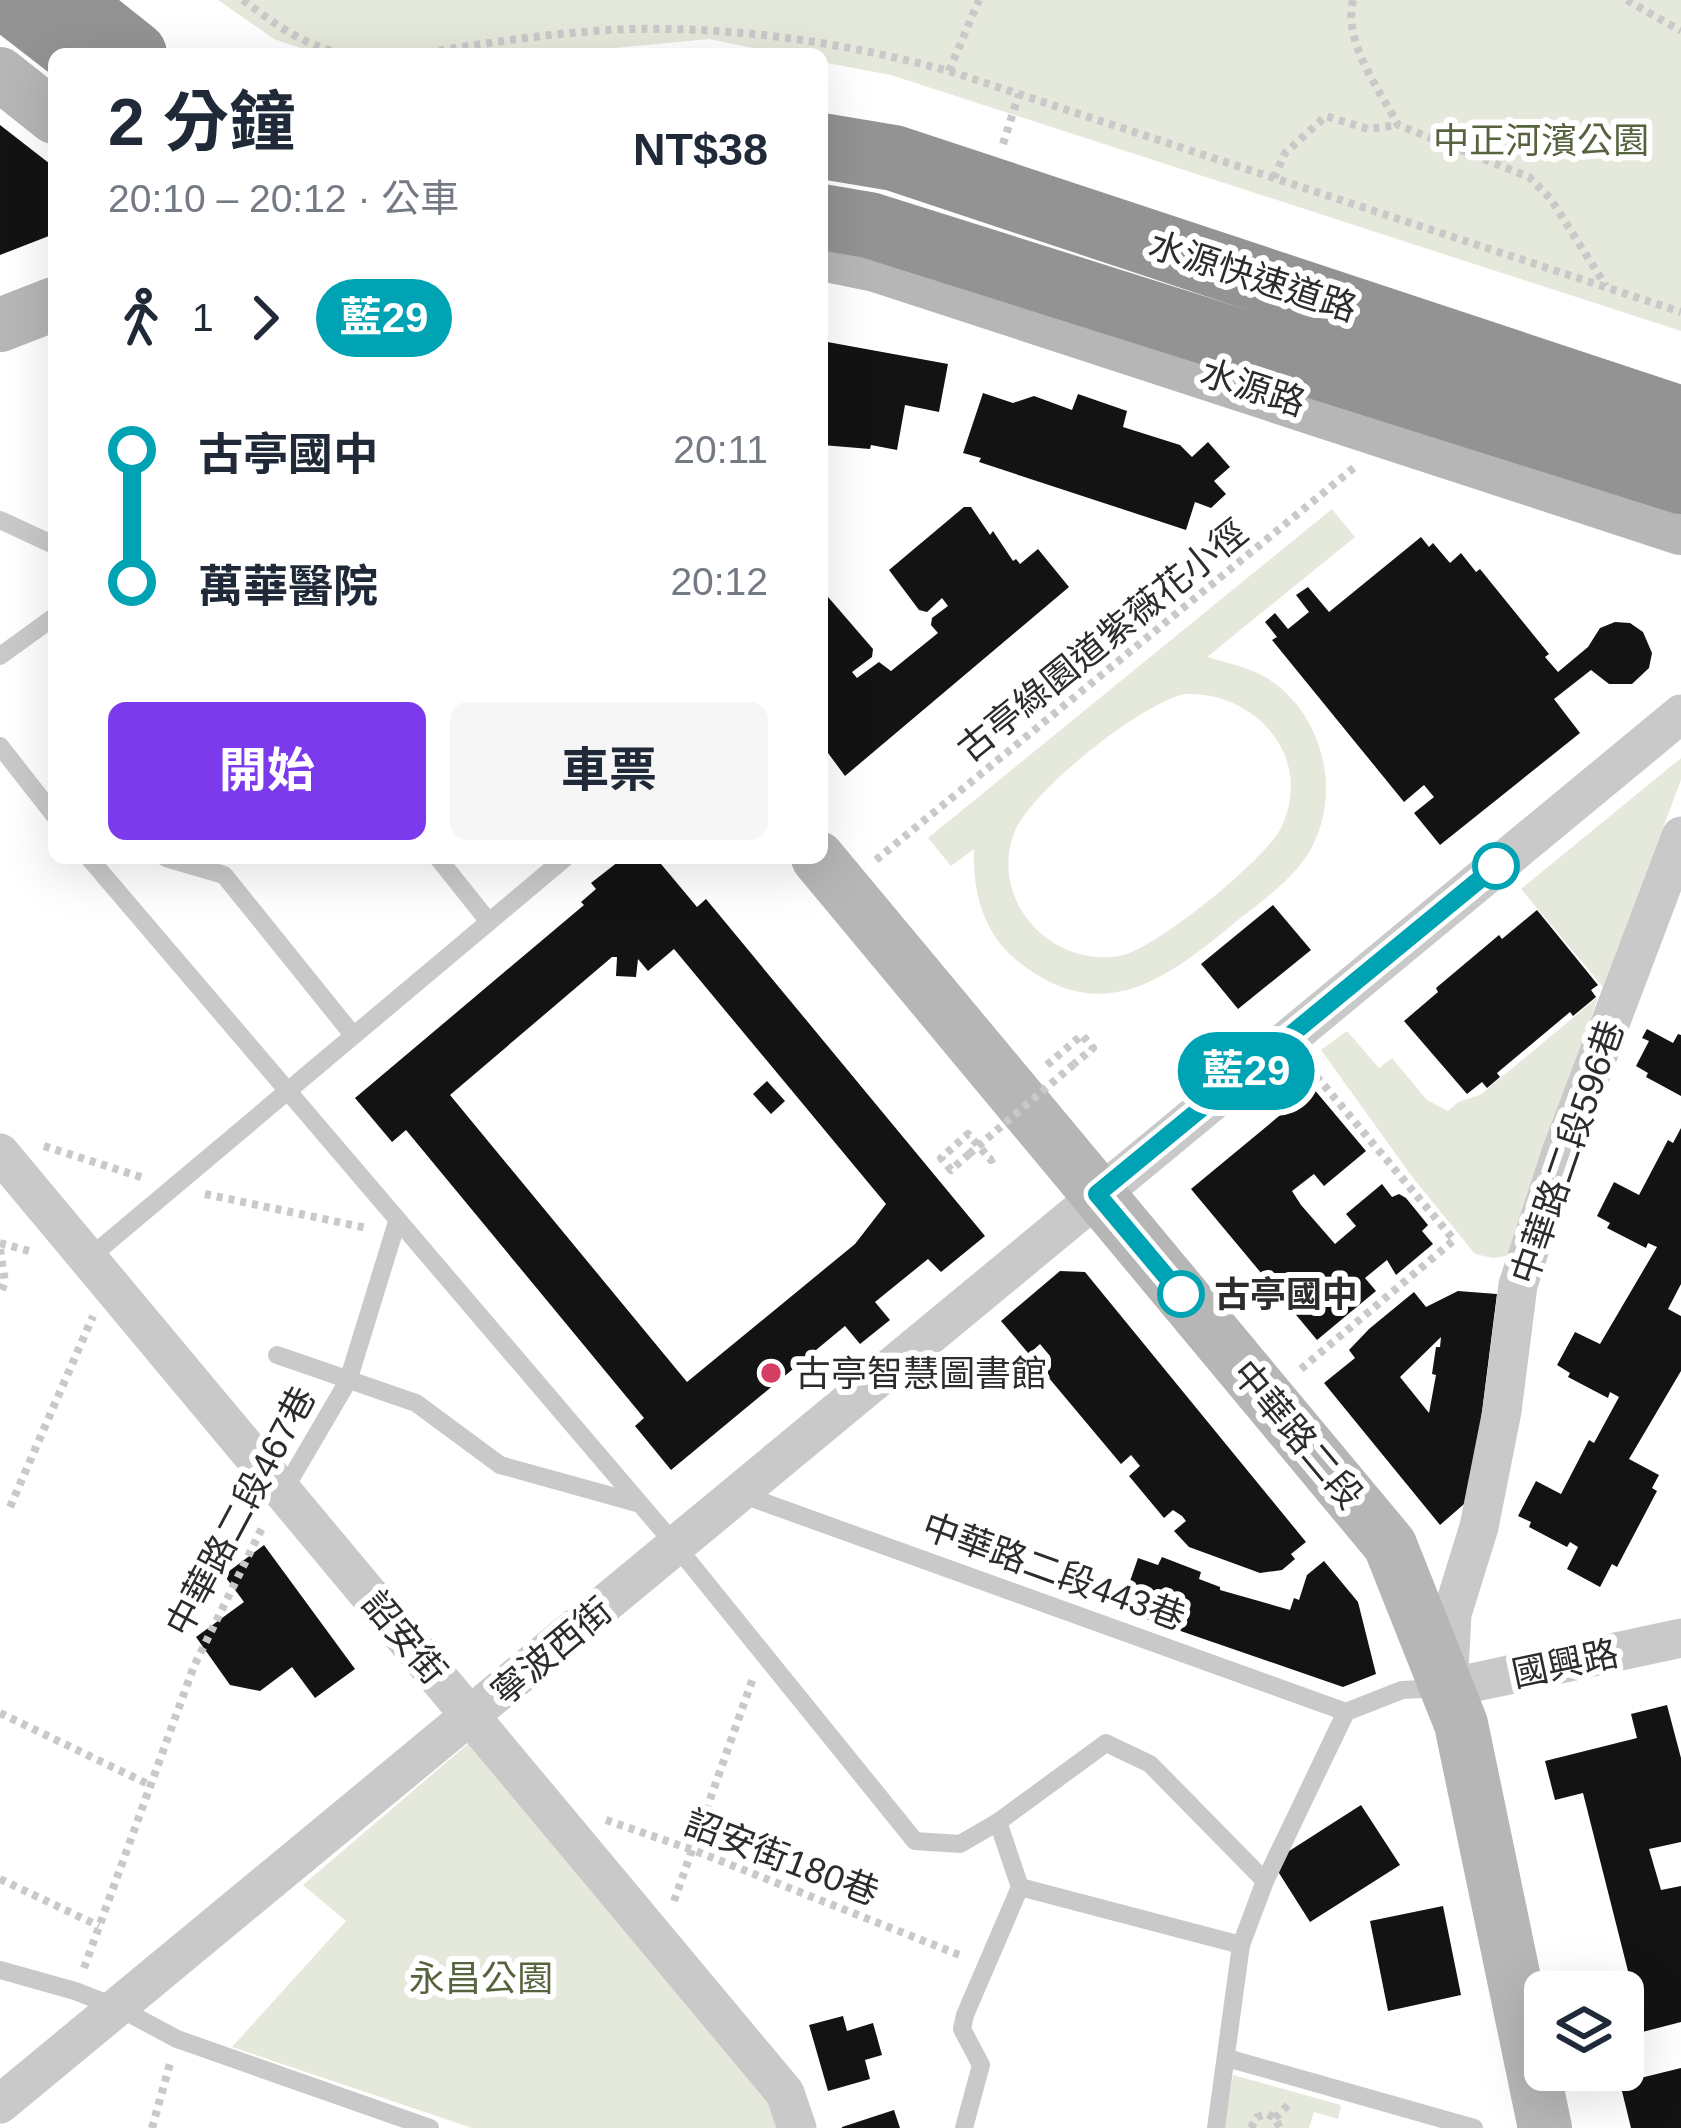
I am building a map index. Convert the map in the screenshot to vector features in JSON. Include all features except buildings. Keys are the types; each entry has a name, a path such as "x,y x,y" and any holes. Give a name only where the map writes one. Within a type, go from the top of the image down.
{"highway":[{"path":"9,0 71,48"},
{"path":"66,0 126,48"},
{"path":"0,48 48,84"},
{"name":"水源快速道路","path":"828,147 894,158 1681,419"},
{"path":"828,186 937,212 1197,297 1384,348 1574,382"},
{"name":"水源快速道路","path":"828,218 891,232 1681,481"}],"street":[{"path":"0,74 48,112"},
{"name":"水源路","path":"828,255 876,265 1681,528"},
{"path":"0,325 48,306"},
{"name":"寧波西街","path":"0,2104 1681,714"},
{"name":"中華路二段596巷","path":"1448,1688 1452,1614 1479,1527 1502,1411 1518,1285 1561,1153 1681,836"},
{"name":"中華路二段","path":"830,873 1390,1545 1461,1724 1545,2128"},
{"name":"詔安街","path":"0,1153 785,2092 797,2128"},
{"name":"國興路","path":"1448,1688 1681,1638"}],"lane":[{"path":"0,520 48,542"},
{"path":"0,656 48,620"},
{"path":"0,746 48,807"},
{"path":"94,864 677,1547 915,1841 960,1844 1106,1743 1150,1764 1265,1881"},
{"path":"186,864 224,875 353,1035"},
{"path":"443,864 489,922"},
{"path":"99,1270 284,1091 559,864"},
{"name":"中華路二段467巷","path":"283,1492 348,1381 397,1222"},
{"path":"277,1355 416,1403 500,1465 637,1503"},
{"name":"中華路二段443巷","path":"738,1492 1346,1712"},
{"path":"1216,2128 1240,1945 1265,1881 1346,1712 1402,1690 1448,1688"},
{"path":"964,2128 981,2065 962,2029 1020,1886 998,1822"},
{"path":"1020,1886 1240,1945"},
{"path":"0,1970 75,1991 177,2039 430,2128"},
{"path":"1226,2058 1409,2119 1474,2128"}],"path":[{"path":"243,0 279,27 322,48"},
{"path":"949,71 979,0"},
{"path":"1353,0 1349,16 1353,37 1398,125"},
{"path":"1627,0 1681,31"},
{"path":"458,48 558,34 664,28 861,47 949,71 1681,312"},
{"path":"1274,178 1285,153 1326,116 1368,129 1398,125 1529,177 1550,198 1607,287"},
{"name":"古亭綠園道紫薇花小徑","path":"830,873 1395,434"},
{"path":"994,1158 980,1147 968,1134 941,1157 951,1170 969,1154 986,1139 1004,1124 1021,1109 1039,1094 1056,1079 1093,1048 1082,1035 1034,1076 1046,1090 1058,1103"},
{"path":"1268,1397 1454,1240 1286,1039"},
{"path":"0,1249 5,1282 0,1295"},
{"path":"10,1507 99,1270"},
{"name":"中華路二段467巷","path":"75,1991 194,1666 283,1492"},
{"path":"659,1942 761,1653"},
{"path":"0,1713 150,1785"},
{"name":"詔安街180巷","path":"557,1821 585,1813 693,1850 986,1965"},
{"path":"0,1879 99,1926"},
{"path":"152,2128 177,2039"},
{"path":"1251,2128 1253,2120 1267,2114 1280,2128"}],"green space":[{"name":"中正河濱公園","path":"218,0 1681,0 1681,331 891,75 828,63 828,48 753,48 709,39 614,48 300,48 274,39"},
{"path":"1332,509 1355,537 1207,657 1267,678 1303,714 1323,760 1324,810 1318,834 1290,876 1182,963 1132,989 1105,994 1078,992 1050,982 1008,952 989,926 978,897 974,849 951,866 928,838","holes":["1185,694 1211,696 1256,717 1284,754 1290,802 1281,828 1254,861 1207,902 1135,950 1094,957 1050,941 1019,906 1011,885 1008,861 1022,818 1087,753 1141,714"]},
{"path":"1681,758 1681,780 1603,987 1521,889"},
{"path":"1598,997 1511,1255 1475,1254 1413,1178 1321,1050 1347,1031 1379,1068 1392,1058 1427,1100 1448,1111 1480,1095"},
{"name":"永昌公園","path":"470,1742 773,2100 782,2128 472,2128 232,2047 346,1921 303,1885"},
{"path":"1233,2075 1341,2105 1338,2119 1314,2112 1309,2128 1224,2128"}],"bus line":[{"name":"藍29","path":"1181,1294 1097,1194 1496,866"}],"place":[{"name":"古亭國中","path":"1181,1294"},
{"name":"古亭智慧圖書館","path":"771,1373"}]}
